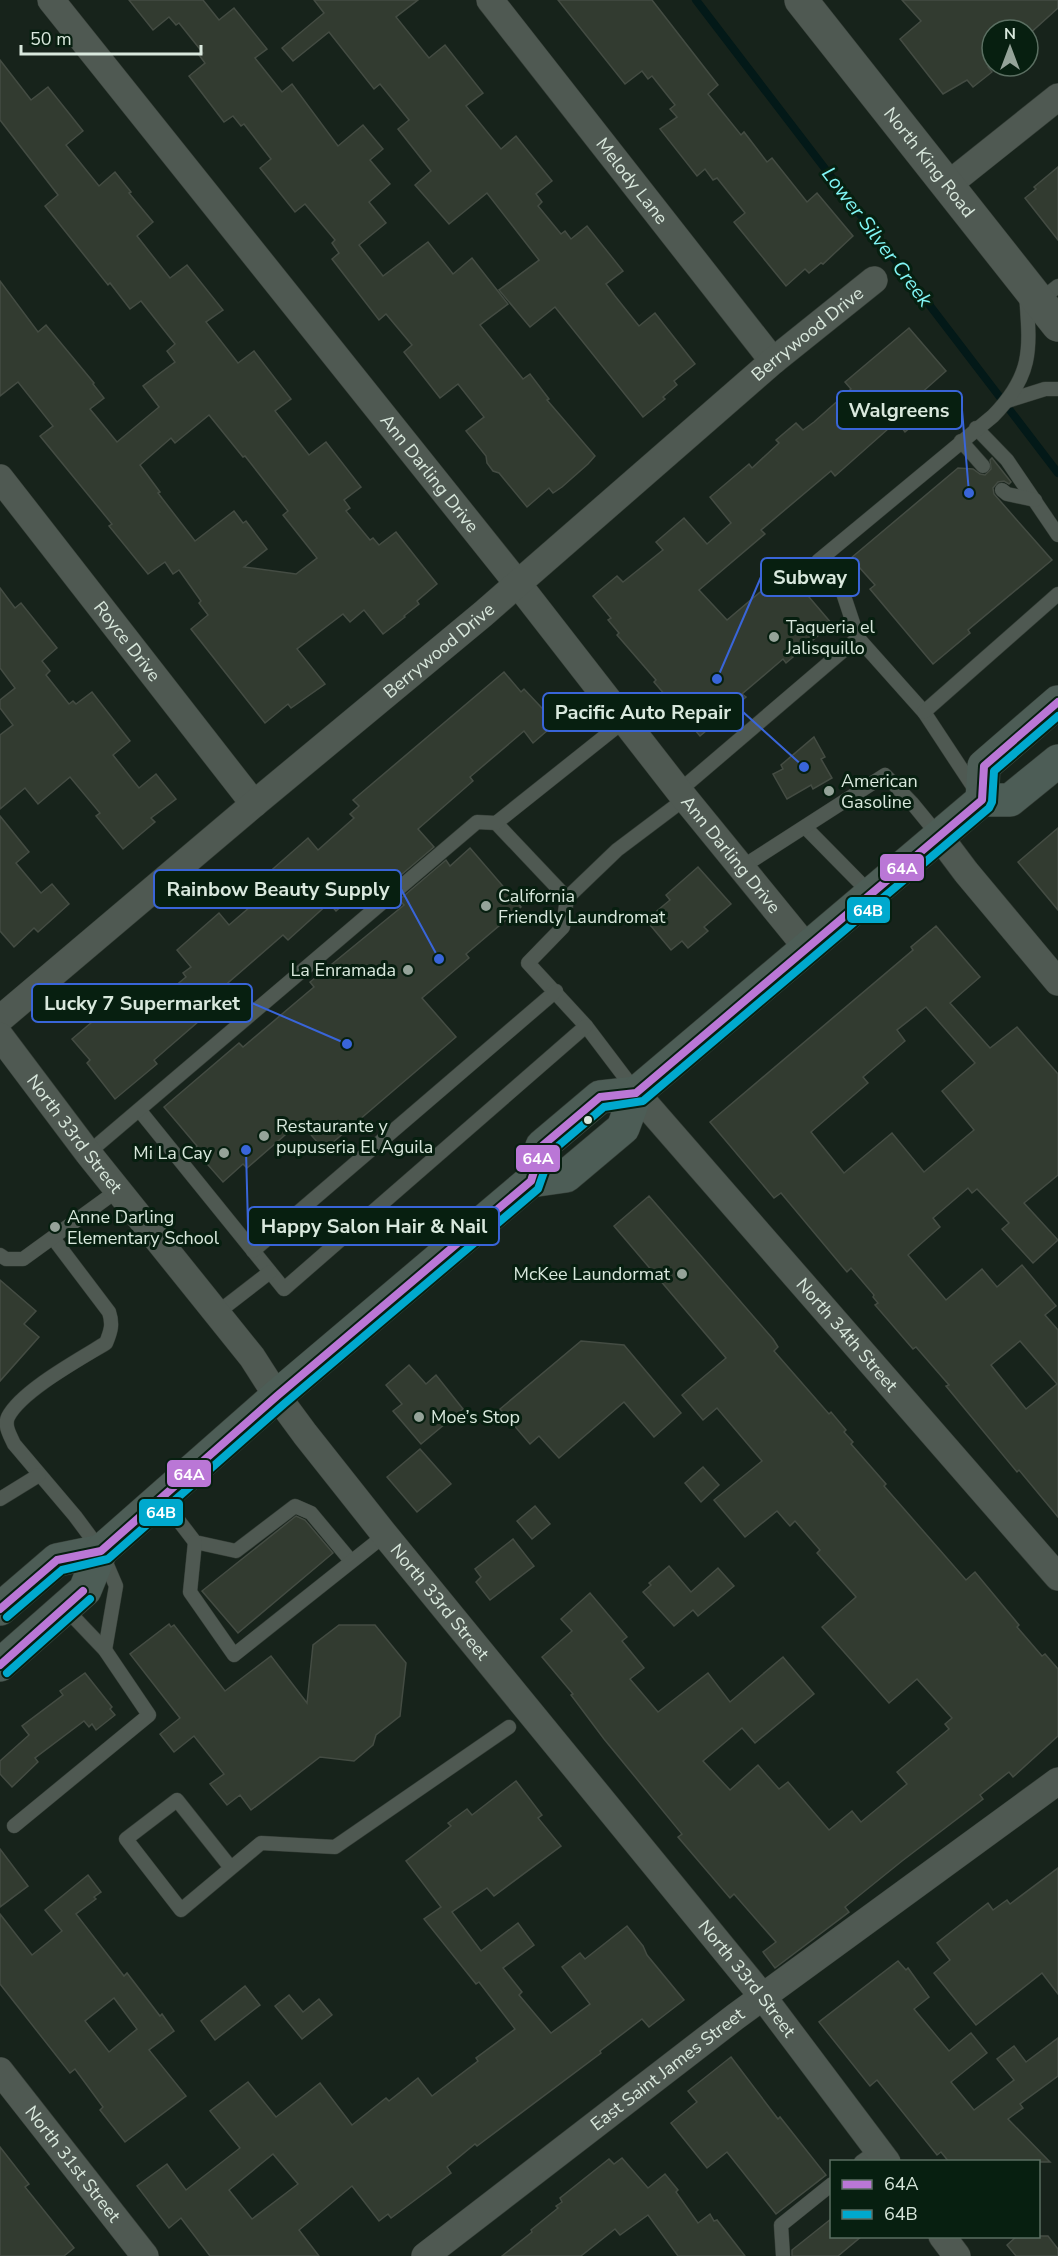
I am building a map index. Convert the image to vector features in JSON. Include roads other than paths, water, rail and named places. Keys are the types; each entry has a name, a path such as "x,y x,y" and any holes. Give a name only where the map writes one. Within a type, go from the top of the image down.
{"main road":[{"name":"North King Road","path":"801,0 1045,299"},
{"path":"982,800 984,766 1058,702"},
{"path":"0,1665 85,1590 101,1551 277,1396 531,1181 542,1146 600,1098 636,1093 982,800 1010,800 1058,760"},
{"path":"0,1609 57,1560 101,1551"}],"street":[{"name":"Ann Darling Drive","path":"51,0 807,948"},
{"name":"Melody Lane","path":"490,0 773,361"},
{"path":"949,184 1058,97"},
{"name":"Berrywood Drive","path":"0,1019 518,584 773,361 874,280"},
{"name":"Royce Drive","path":"0,478 254,804"},
{"path":"939,836 966,872 1058,982"},
{"name":"North 33rd Street","path":"0,1036 88,1153 252,1357 277,1396 385,1535 763,1997 875,2158"},
{"name":"North 34th Street","path":"636,1093 1058,1577"},
{"name":"East Saint James Street","path":"425,2256 763,1997 1058,1780"},
{"name":"North 31st Street","path":"0,2071 145,2256"},
{"path":"944,2238 957,2256"}],"lane":[{"path":"982,800 924,712 858,638 843,593 818,561 993,416 1007,401 1025,370 1045,299"},
{"path":"1007,401 1045,389 1058,389"},
{"path":"976,428 1007,460 1058,535"},
{"path":"961,441 983,466"},
{"path":"1002,490 1006,494 1035,500"},
{"path":"924,712 1058,594"},
{"path":"636,1093 586,1026 528,963 563,927 567,898 617,850 858,638"},
{"path":"88,1153 140,1112 477,822 496,823 624,721"},
{"path":"742,867 885,776 912,803 939,836"},
{"path":"496,823 567,898"},
{"path":"806,827 871,894"},
{"path":"253,1251 556,991"},
{"path":"140,1112 284,1288 586,1026"},
{"path":"0,1255 6,1259 23,1259 118,1190"},
{"path":"53,1238 110,1312 112,1323 106,1343 30,1391 8,1418 7,1430 14,1443 101,1551 117,1587 105,1650"},
{"path":"217,1313 270,1272"},
{"path":"0,1499 39,1475"},
{"path":"162,1499 195,1542 236,1551 295,1506 303,1508 310,1513 351,1561"},
{"path":"195,1542 190,1593 234,1655 385,1535"},
{"path":"14,1826 149,1715 105,1650 65,1608"},
{"path":"231,1868 177,1800 126,1839 181,1910 261,1843 335,1847 509,1727"},
{"path":"783,2256 781,2225 830,2185"}],"waterway":[{"name":"Lower Silver Creek","path":"696,0 1058,473"}],"place":[{"name":"Walgreens","path":"969,493"},
{"name":"Taqueria el Jalisquillo","path":"774,637"},
{"name":"Subway","path":"717,679"},
{"name":"Pacific Auto Repair","path":"804,767"},
{"name":"American Gasoline","path":"829,791"},
{"name":"California Friendly Laundromat","path":"486,906"},
{"name":"Rainbow Beauty Supply","path":"439,959"},
{"name":"La Enramada","path":"408,970"},
{"name":"Lucky 7 Supermarket","path":"347,1044"},
{"name":"Restaurante y pupuseria El Aguila","path":"264,1136"},
{"name":"Happy Salon Hair & Nail","path":"246,1150"},
{"name":"Mi La Cay","path":"224,1153"},
{"name":"Anne Darling Elementary School","path":"55,1227"},
{"name":"McKee Laundormat","path":"682,1274"},
{"name":"Moe’s Stop","path":"419,1417"}]}
